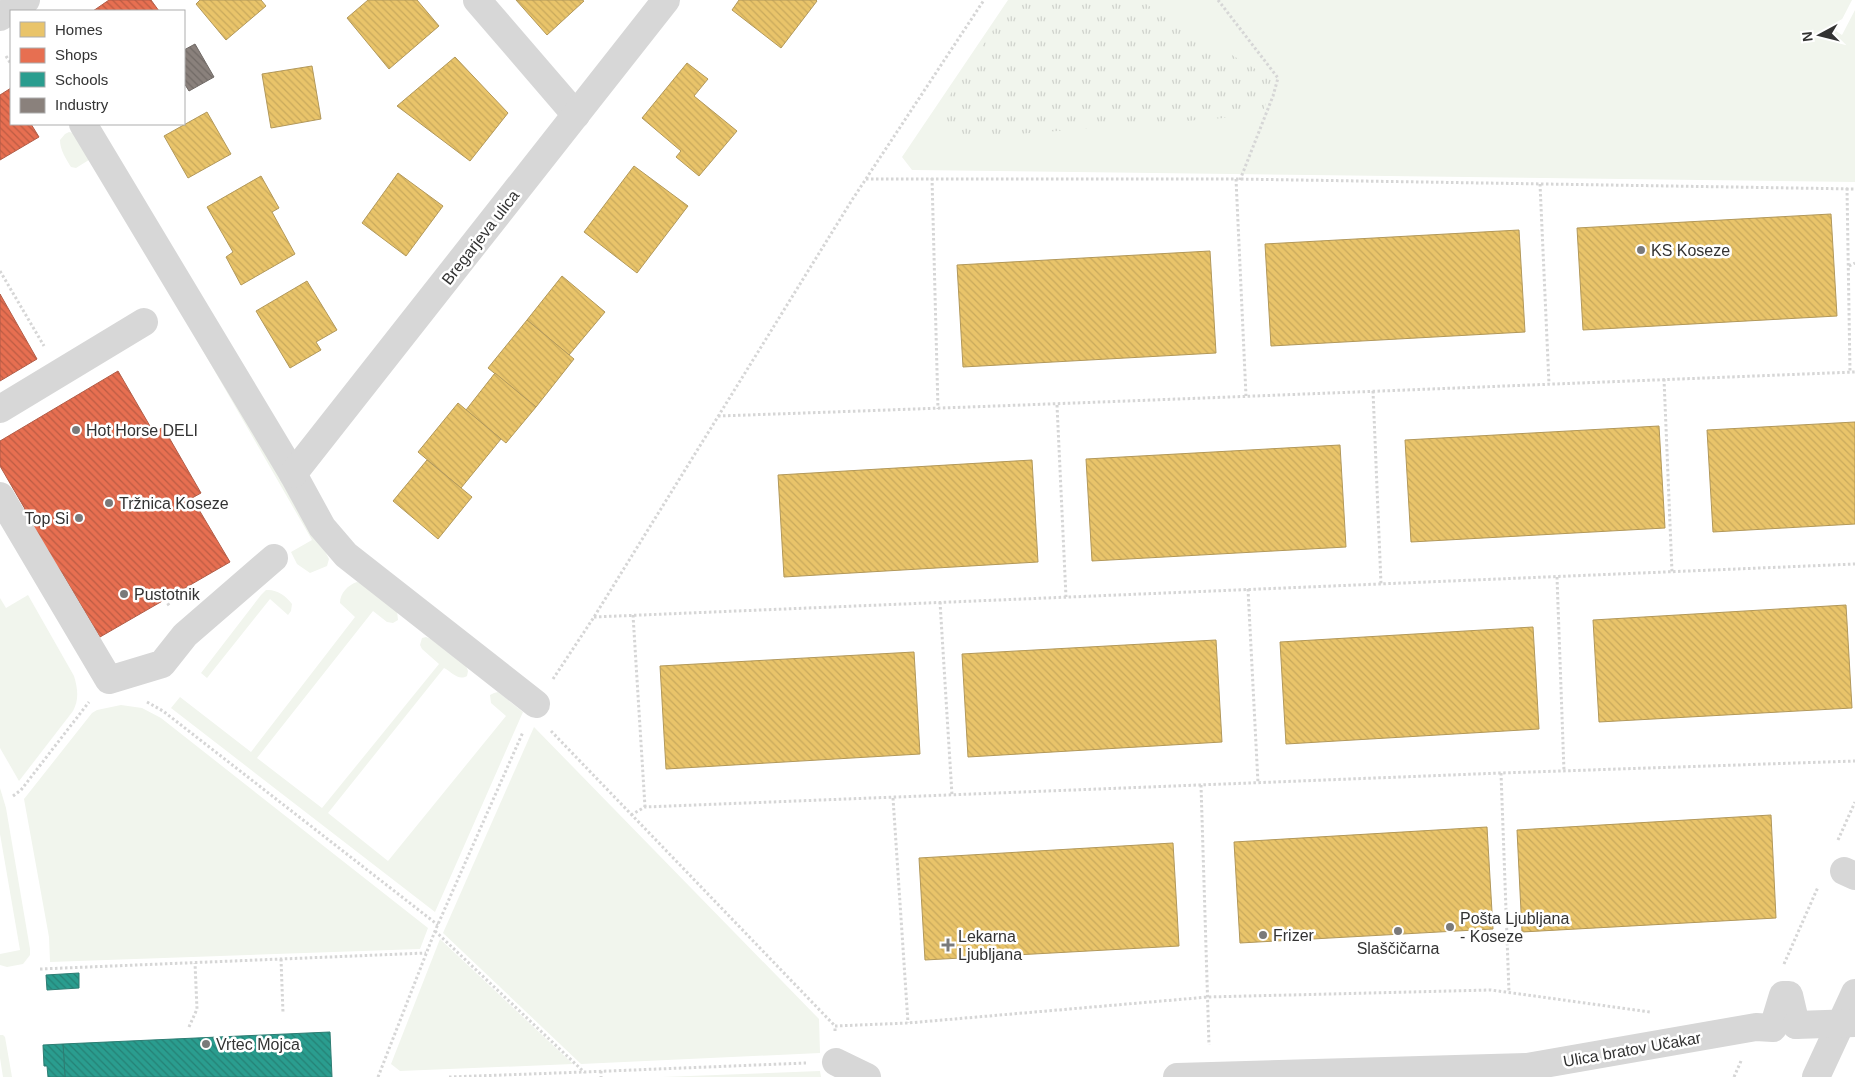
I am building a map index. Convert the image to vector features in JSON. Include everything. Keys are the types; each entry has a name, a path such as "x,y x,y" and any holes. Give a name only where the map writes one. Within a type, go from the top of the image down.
{"street":[{"path":"477,0 576,115"},
{"name":"Bregarjeva ulica","path":"293,474 666,0"},
{"path":"84,125 293,474 322,527 346,555 536,704"},
{"path":"0,409 144,322"},
{"path":"0,496 109,680 162,664 185,635 274,558"},
{"name":"Ulica bratov Učakar","path":"1177,1077 1527,1067 1756,1027 1773,1028 1783,995 1789,995 1796,1025 1854,1005"},
{"path":"1816,1077 1854,1005"},
{"path":"836,1062 867,1077"}],"path":[{"path":"378,1077 435,931 536,704 594,617 865,179 984,0"},
{"path":"1218,0 1278,78 1273,96 1238,180 1246,396"},
{"path":"6,56 10,62"},
{"path":"932,178 938,409"},
{"path":"865,179 1238,180 1855,189"},
{"path":"1540,184 1549,384"},
{"path":"1847,188 1850,372"},
{"path":"1849,266 1855,263"},
{"path":"0,271 61,372"},
{"path":"718,416 1057,405 1855,372"},
{"path":"1664,379 1672,572"},
{"path":"1373,391 1381,584"},
{"path":"1057,405 1066,597"},
{"path":"594,617 1855,564"},
{"path":"1557,577 1564,771"},
{"path":"1248,590 1258,783"},
{"path":"940,602 952,795"},
{"path":"634,615 645,807"},
{"path":"13,796 21,790 109,680 162,711 438,925"},
{"path":"450,1077 836,1062 835,1026 551,731 536,704"},
{"path":"631,815 645,807 1855,761"},
{"path":"1501,773 1509,992"},
{"path":"1201,785 1209,1075"},
{"path":"893,798 908,1023"},
{"path":"1845,865 1855,802"},
{"path":"1784,964 1819,883"},
{"path":"435,931 584,1072"},
{"path":"40,969 426,953"},
{"path":"281,959 283,1014"},
{"path":"189,1027 198,1009 195,963"},
{"path":"835,1026 908,1023 1208,997 1491,990 1657,1013"},
{"path":"1734,1077 1756,1027"},
{"path":"601,1071 601,1077"}],"green space":[{"path":"1008,0 1852,0 1836,31 1842,35 1855,10 1855,182 912,170 902,157"},
{"path":"1013,0 1139,0 1274,80 1262,115 968,138 936,116"},
{"path":"69,132 78,134 85,141 327,555 329,559 327,566 310,573 297,564 291,552 312,540 92,158 76,168 71,167 67,161 62,151 60,140"},
{"path":"357,582 361,583 397,611 398,620 393,623 387,622 373,611 257,758 322,808 439,664 422,649 420,645 422,638 431,639 466,666 468,671 467,676 464,677 458,677 444,668 328,813 388,861 506,716 491,703 490,695 498,692 523,712 435,912 171,708 180,697 251,752 355,617 340,603 341,596 345,590"},
{"path":"266,590 277,592 284,596 292,604 291,611 288,615 270,599 207,678 201,673"},
{"path":"28,595 74,676 77,694 73,711 19,781 0,748 0,598 6,608"},
{"path":"121,705 142,708 161,718 428,928 420,949 50,962 49,937 24,799 92,713 97,710"},
{"path":"534,727 819,1019 820,1053 581,1064 443,933"},
{"path":"0,788 6,808 30,949 30,955 23,964 7,967 0,965 0,954 20,950 0,834"},
{"path":"440,939 573,1064 400,1071 391,1064"},
{"path":"0,1035 5,1037 12,1077 3,1077 0,1058"},
{"path":"820,1071 821,1077 662,1077"}],"building: Homes":[{"path":"200,0 261,0 266,6 226,40 196,4"},
{"path":"368,0 417,0 439,26 389,69 347,18"},
{"path":"516,0 582,0 584,1 547,35"},
{"path":"739,0 817,1 781,48 732,10"},
{"path":"455,57 508,113 470,161 397,106"},
{"path":"687,63 708,79 694,96 737,131 699,176 676,157 681,151 642,118"},
{"path":"312,66 321,119 271,128 262,74"},
{"path":"207,112 231,154 188,178 164,136"},
{"path":"634,166 688,206 637,273 584,232"},
{"path":"398,173 443,206 406,256 362,223"},
{"path":"261,176 279,208 272,212 295,254 241,285 226,257 233,252 207,207"},
{"path":"1831,214 1837,316 1583,330 1577,228"},
{"path":"1519,230 1525,332 1271,346 1265,244"},
{"path":"1210,251 1216,353 963,367 957,265"},
{"path":"562,276 605,312 569,355 527,320"},
{"path":"307,281 337,330 316,342 321,350 290,368 256,311"},
{"path":"527,320 574,359 536,407 488,368"},
{"path":"495,373 536,407 506,443 466,410"},
{"path":"458,403 501,439 461,488 418,452"},
{"path":"1855,422 1855,524 1713,532 1707,430"},
{"path":"1659,426 1665,528 1411,542 1405,440"},
{"path":"1340,445 1346,547 1092,561 1086,459"},
{"path":"427,460 472,497 438,539 393,501"},
{"path":"1032,460 1038,562 784,577 778,475"},
{"path":"1846,605 1852,708 1599,722 1593,620"},
{"path":"1533,627 1539,729 1286,744 1280,642"},
{"path":"1216,640 1222,742 968,757 962,654"},
{"path":"914,652 920,754 666,769 660,666"},
{"path":"1771,815 1776,918 1522,932 1517,830"},
{"path":"1487,827 1493,929 1240,943 1234,842"},
{"path":"1173,843 1179,946 925,960 919,858"}],"building: Shops":[{"path":"109,0 151,0 158,10 94,10"},
{"path":"10,89 10,125 32,125 39,137 0,160 0,95"},
{"path":"0,294 37,359 0,381"},
{"name":"Tržnica Koseze","path":"118,371 154,433 163,427 201,493 192,498 230,562 100,637 62,573 54,577 16,514 25,509 0,466 0,441"}],"building: Schools":[{"path":"79,973 79,988 47,990 46,975"},
{"path":"330,1032 332,1077 65,1077 63,1044"},
{"path":"63,1044 65,1077 48,1077 47,1066 44,1066 43,1045"}],"building: Industry":[{"path":"195,44 214,77 189,91 185,85 185,49"}],"place":[{"name":"KS Koseze","path":"1641,250"},
{"name":"Hot Horse DELI","path":"76,430"},
{"name":"Tržnica Koseze","path":"109,503"},
{"name":"Top Si","path":"79,518"},
{"name":"Pustotnik","path":"124,594"},
{"name":"Pošta Ljubljana - Koseze","path":"1450,927"},
{"name":"Slaščičarna","path":"1398,931"},
{"name":"Frizer","path":"1263,935"},
{"name":"Lekarna Ljubljana","path":"948,945"},
{"name":"Vrtec Mojca","path":"206,1044"}]}
